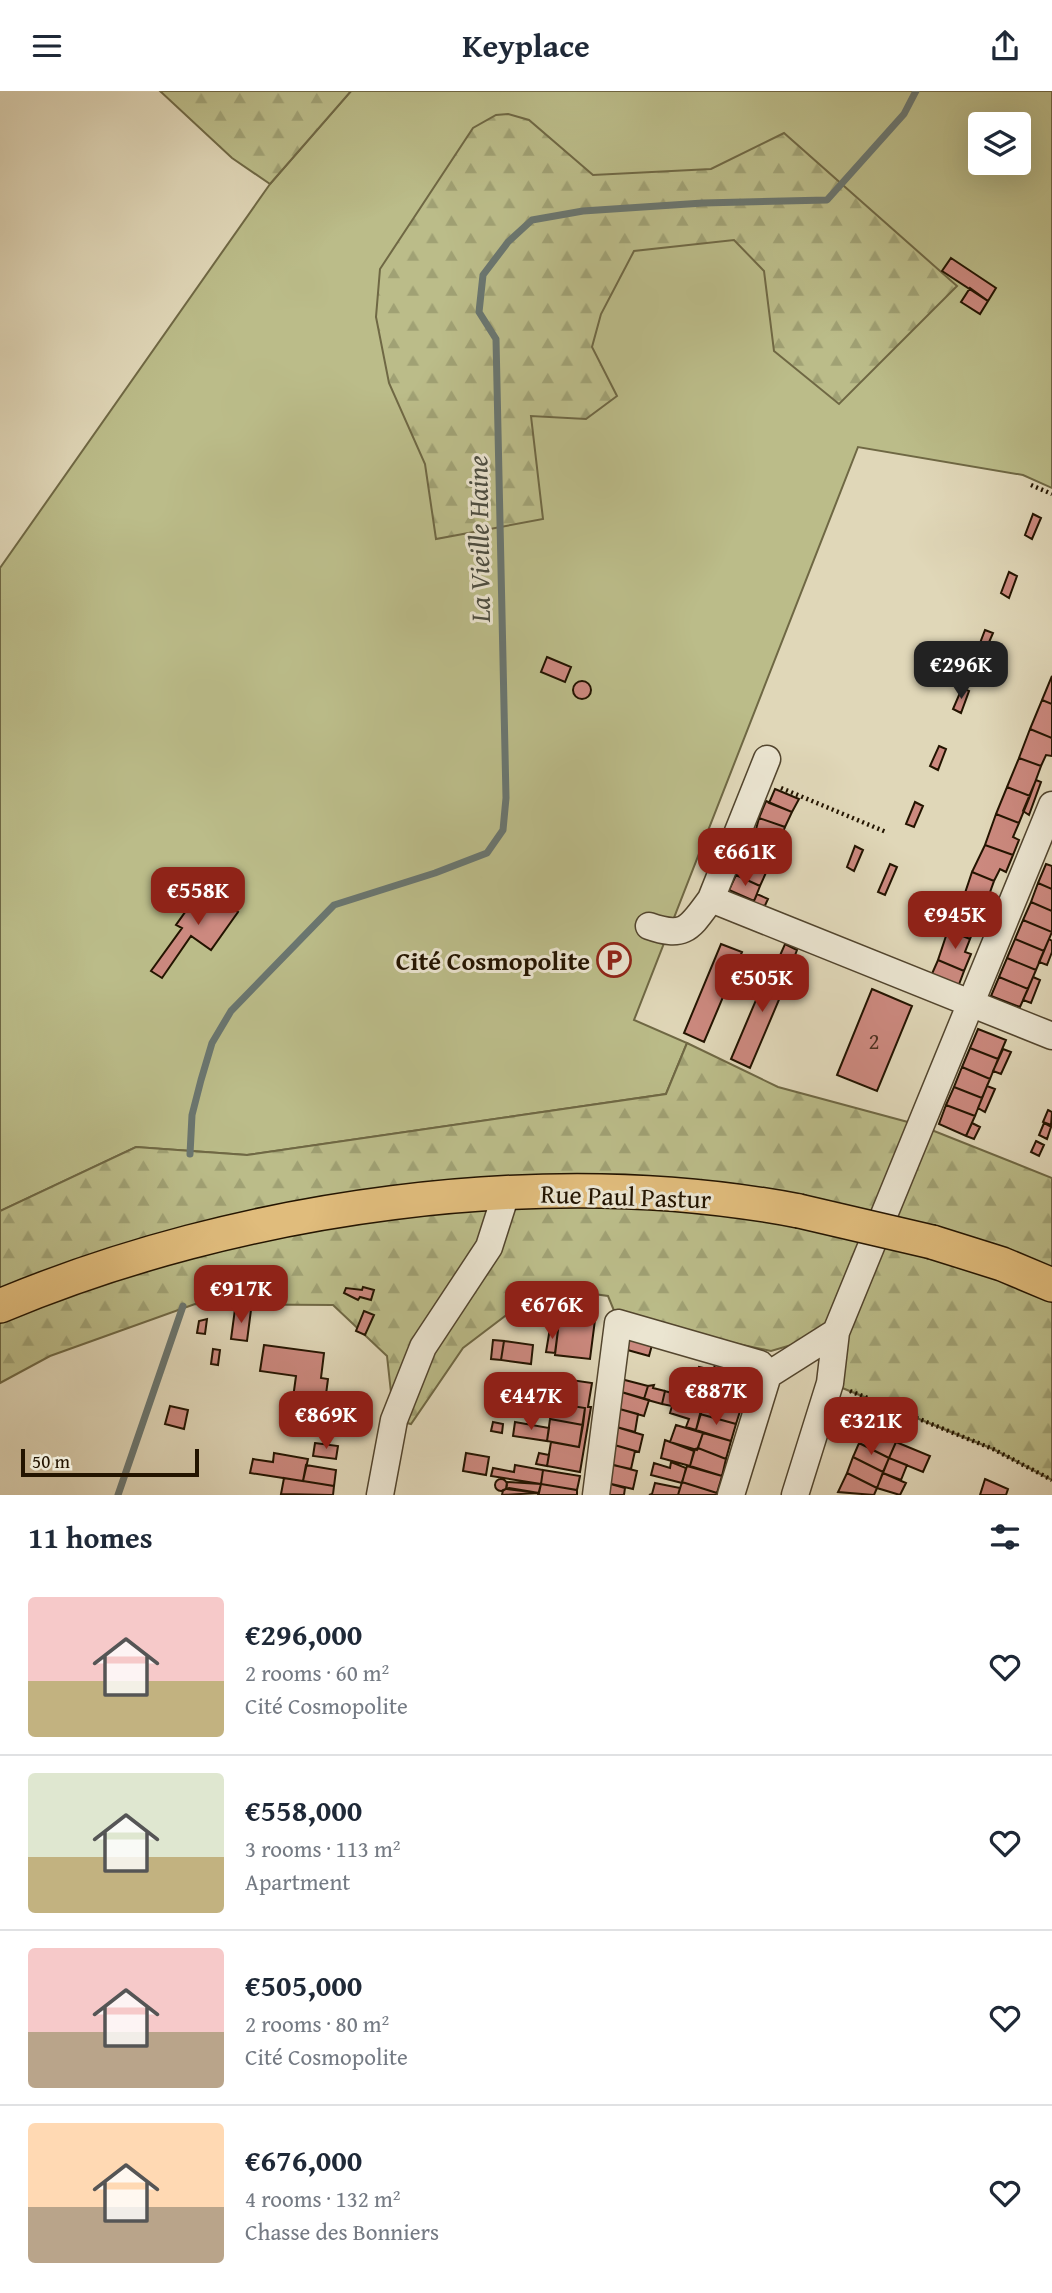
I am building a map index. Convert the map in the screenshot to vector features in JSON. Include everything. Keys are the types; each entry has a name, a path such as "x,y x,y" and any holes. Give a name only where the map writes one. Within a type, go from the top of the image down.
{"main road":[{"name":"Rue Paul Pastur","path":"0,1306 192,1239 319,1211 506,1194 654,1193 750,1201 932,1242 1002,1264 1052,1285"}],"street":[{"path":"649,926 671,934 683,931 711,899 763,769"},
{"path":"795,1495 830,1383 836,1332 1052,804"},
{"path":"711,899 1052,1037"},
{"path":"380,1495 394,1420 423,1347 489,1247 506,1194"},
{"path":"596,1495 618,1323 764,1369 836,1332"},
{"path":"731,1495 764,1369"}],"path":[{"path":"1031,485 1052,494"},
{"path":"763,769 886,832"},
{"path":"830,1383 993,1449 1052,1480"}],"green space":[{"path":"160,91 351,91 270,184 232,158"},
{"path":"351,91 1052,91 1052,488 1023,475 858,447 634,1020 687,1043 666,1094 247,1155 136,1147 0,1211 0,568 270,184"},
{"path":"508,114 529,120 593,175 711,169 784,133 957,286 839,404 774,351 764,271 734,240 634,251 601,314 592,347 617,396 586,419 531,416 543,519 436,539 425,464 389,383 376,317 380,269 473,128 496,115"},
{"path":"687,1043 778,1087 919,1125 1052,1178 1052,1480 993,1449 830,1383 836,1332 771,1351 617,1318 608,1296 543,1287 463,1348 411,1424 394,1420 387,1356 333,1305 195,1304 50,1356 0,1383 0,1211 136,1147 247,1155 666,1094"}],"building":[{"path":"951,258 996,288 988,301 942,271"},
{"path":"970,288 988,301 980,314 961,302"},
{"path":"1033,514 1041,518 1032,539 1025,535"},
{"path":"1009,572 1017,576 1009,598 1001,593"},
{"path":"985,630 993,633 984,654 977,651"},
{"path":"547,657 571,667 565,682 541,672"},
{"path":"1052,676 1052,704 1042,700"},
{"path":"582,681 588,684 591,690 588,696 582,699 576,696 573,690 576,684"},
{"path":"962,688 969,691 961,713 953,709"},
{"path":"1042,700 1052,704 1052,738 1030,729"},
{"path":"1030,729 1052,738 1052,756 1046,755 1041,766 1019,758"},
{"path":"939,746 946,749 938,770 930,766"},
{"path":"1019,758 1041,766 1030,796 1007,787"},
{"path":"1036,780 1041,782 1029,815 1023,811"},
{"path":"1007,787 1030,796 1019,823 996,814"},
{"path":"775,789 799,799 792,812 769,803"},
{"path":"766,801 792,812 785,827 759,818"},
{"path":"915,802 923,806 914,827 906,824"},
{"path":"996,814 1019,823 1013,837 1019,840 1013,855 985,845"},
{"path":"759,818 785,827 773,857 751,848"},
{"path":"985,845 1013,855 1006,872 1000,869 994,881 972,872"},
{"path":"855,846 863,850 854,871 847,867"},
{"path":"751,848 773,857 760,886 736,875"},
{"path":"890,864 897,867 885,895 878,892"},
{"path":"1046,864 1052,866 1052,889 1038,883"},
{"path":"972,872 994,881 989,895 996,898 989,913 962,902"},
{"path":"736,875 760,886 754,901 729,890"},
{"path":"1038,883 1052,889 1052,911 1031,902"},
{"path":"203,887 238,912 211,950 191,936 162,978 151,971 182,928 176,925"},
{"path":"738,894 754,901 757,894 768,899 762,912 735,900"},
{"path":"962,902 989,913 982,930 975,927 970,939 948,930"},
{"path":"1031,902 1052,911 1052,932 1023,920"},
{"path":"1023,920 1052,932 1044,951 1015,939"},
{"path":"948,930 970,939 965,952 971,954 964,971 938,960"},
{"path":"1015,939 1044,951 1036,970 1007,958"},
{"path":"1049,939 1052,941 1052,952 1047,965 1039,962"},
{"path":"721,944 742,952 704,1042 684,1033"},
{"path":"785,944 797,950 791,966 778,960"},
{"path":"1007,958 1036,970 1028,989 999,977"},
{"path":"773,960 792,969 750,1068 731,1059"},
{"path":"938,960 964,971 958,987 931,976"},
{"path":"999,977 1028,989 1020,1007 991,996"},
{"path":"1033,977 1040,980 1031,1003 1023,1000"},
{"path":"872,989 912,1006 877,1091 837,1075"},
{"path":"978,1029 1006,1040 998,1059 970,1048"},
{"path":"970,1048 998,1059 990,1079 962,1067"},
{"path":"1003,1049 1011,1052 1001,1074 993,1071"},
{"path":"962,1067 990,1079 982,1098 954,1087"},
{"path":"987,1086 995,1089 985,1112 978,1108"},
{"path":"954,1087 982,1098 975,1116 946,1105"},
{"path":"946,1105 975,1116 966,1136 939,1124"},
{"path":"1048,1110 1052,1112 1051,1125 1043,1122"},
{"path":"972,1123 980,1127 974,1139 966,1136"},
{"path":"1044,1123 1051,1127 1047,1139 1039,1135"},
{"path":"1036,1141 1044,1145 1039,1156 1031,1152"},
{"path":"363,1287 374,1290 371,1300 360,1297 358,1300 344,1293 346,1288 362,1290"},
{"path":"552,1305 596,1312 590,1359 555,1355 558,1330 548,1328"},
{"path":"235,1309 251,1310 247,1341 231,1339"},
{"path":"364,1311 374,1315 365,1335 356,1331"},
{"path":"207,1319 205,1334 197,1333 199,1321"},
{"path":"550,1328 558,1330 555,1353 546,1352"},
{"path":"628,1338 652,1345 649,1356 624,1349"},
{"path":"493,1340 504,1341 501,1360 491,1359"},
{"path":"504,1341 533,1345 531,1364 501,1360"},
{"path":"264,1345 324,1353 321,1378 328,1379 322,1425 290,1420 296,1376 260,1371"},
{"path":"213,1349 220,1350 218,1365 211,1364"},
{"path":"716,1362 744,1369 749,1376 741,1408 719,1400 724,1384 710,1380"},
{"path":"699,1367 713,1370 710,1380 696,1376"},
{"path":"621,1379 648,1386 644,1399 618,1391"},
{"path":"706,1379 724,1384 719,1400 700,1397"},
{"path":"571,1380 592,1383 588,1407 591,1407 580,1472 547,1466 551,1442 579,1447 585,1408 553,1403 555,1387 569,1390"},
{"path":"654,1385 653,1388 665,1391 662,1404 644,1399 648,1386"},
{"path":"618,1391 649,1400 644,1416 616,1408"},
{"path":"665,1391 704,1403 696,1430 686,1427 689,1419 670,1413 672,1406 662,1404"},
{"path":"705,1398 741,1408 736,1424 700,1414"},
{"path":"553,1403 585,1408 583,1425 550,1419"},
{"path":"170,1406 188,1410 184,1429 165,1424"},
{"path":"616,1408 638,1414 635,1432 613,1426"},
{"path":"700,1414 736,1424 731,1441 696,1430"},
{"path":"550,1419 583,1425 579,1447 547,1441"},
{"path":"493,1422 503,1424 502,1433 491,1431"},
{"path":"515,1422 549,1428 547,1441 513,1436"},
{"path":"676,1425 703,1433 697,1450 670,1442"},
{"path":"613,1426 643,1435 639,1452 611,1444"},
{"path":"865,1429 896,1442 889,1458 859,1443"},
{"path":"703,1433 731,1441 726,1459 698,1448"},
{"path":"665,1440 694,1451 690,1466 661,1458"},
{"path":"896,1442 930,1456 923,1472 889,1458"},
{"path":"315,1443 338,1446 336,1459 313,1456"},
{"path":"859,1443 889,1458 883,1472 853,1457"},
{"path":"611,1444 635,1451 631,1469 608,1464"},
{"path":"695,1449 726,1459 722,1476 690,1466"},
{"path":"274,1453 308,1459 303,1481 250,1473 253,1459 273,1462"},
{"path":"466,1453 489,1457 486,1475 463,1471"},
{"path":"539,1453 549,1455 547,1466 536,1464"},
{"path":"853,1457 883,1472 877,1488 847,1473"},
{"path":"889,1458 907,1465 901,1480 883,1473"},
{"path":"671,1462 686,1468 682,1483 651,1475 654,1463 670,1468"},
{"path":"610,1464 637,1471 633,1489 607,1483"},
{"path":"306,1465 336,1470 334,1486 303,1481"},
{"path":"515,1465 543,1470 541,1484 491,1476 493,1468 514,1472"},
{"path":"687,1466 722,1476 717,1493 682,1482"},
{"path":"543,1470 580,1476 577,1490 541,1484"},
{"path":"847,1473 877,1488 874,1495 838,1492"},
{"path":"883,1473 906,1483 900,1495 877,1488"},
{"path":"284,1478 334,1486 333,1495 281,1494"},
{"path":"501,1479 507,1485 501,1491 495,1485"},
{"path":"985,1479 1008,1489 1006,1495 980,1495"},
{"path":"507,1482 541,1484 539,1493 506,1489"},
{"path":"682,1482 717,1493 717,1495 678,1495"},
{"path":"607,1483 625,1488 624,1495 605,1495"},
{"path":"655,1483 680,1488 678,1495 649,1495 652,1494"},
{"path":"541,1484 577,1490 577,1495 538,1495"},
{"path":"509,1488 539,1493 502,1495 503,1490"}],"waterway":[{"name":"La Vieille Haine","path":"190,1154 192,1115 201,1080 212,1043 231,1011 334,905 435,873 487,853 503,830 506,798 496,339 479,312 483,275 508,242 532,220 583,211 703,203 827,200 904,114 916,91"},
{"path":"118,1495 183,1306"}],"place":[{"name":"Cité Cosmopolite","path":"614,960"}]}
